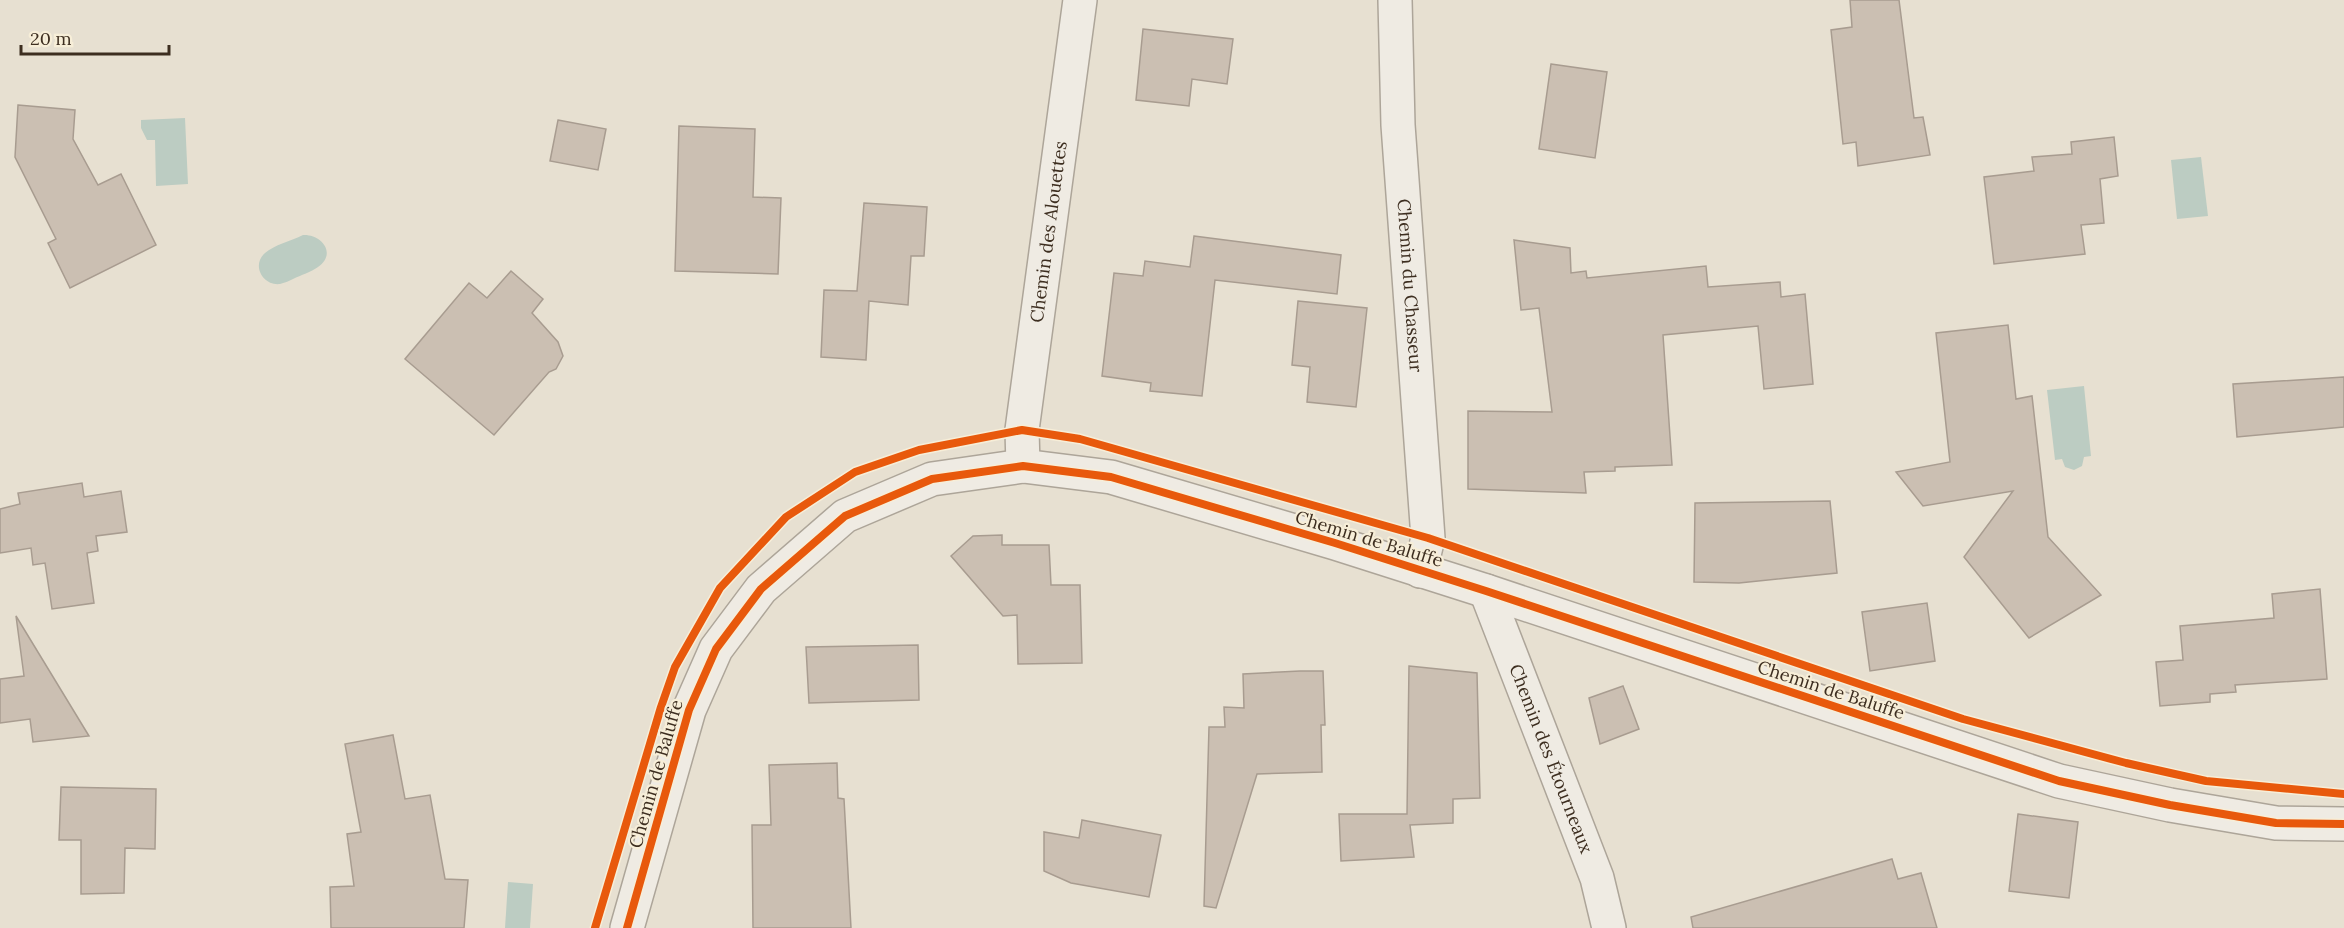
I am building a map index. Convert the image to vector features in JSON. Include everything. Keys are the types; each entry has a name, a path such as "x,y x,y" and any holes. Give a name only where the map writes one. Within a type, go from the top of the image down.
{"street":[{"name":"Chemin des Alouettes","path":"1023,466 1022,430 1080,0"},
{"name":"Chemin du Chasseur","path":"1395,0 1398,125 1428,538 1420,570"},
{"name":"Chemin de Baluffe","path":"627,928 689,710 716,649 761,589 845,516 932,479 1023,466 1111,477 1420,570 2059,781 2170,805 2276,823 2344,824"},
{"name":"Chemin des Étourneaux","path":"1486,591 1597,878 1609,928"}],"shaded area":[{"path":"185,118 188,184 156,186 155,140 147,140 141,128 141,120"},
{"path":"2201,157 2208,216 2177,219 2171,160"},
{"path":"303,235 316,238 325,246 327,251 324,262 282,284 274,284 264,278 259,269 259,263 265,253"},
{"path":"2084,386 2091,456 2084,457 2082,466 2074,470 2065,467 2062,459 2055,460 2047,390"},
{"path":"508,882 533,884 530,928 505,928"}],"building":[{"path":"1850,0 1899,0 1914,118 1923,117 1930,155 1858,166 1856,142 1843,144 1831,30 1852,27"},
{"path":"1143,29 1233,39 1227,84 1192,79 1189,106 1136,100"},
{"path":"1551,64 1607,72 1595,158 1539,149"},
{"path":"18,105 75,110 73,139 98,185 121,174 156,245 70,288 48,243 56,239 15,157"},
{"path":"558,120 606,129 598,170 550,161"},
{"path":"679,126 755,129 753,197 781,198 778,274 675,271"},
{"path":"2114,137 2118,176 2100,179 2104,223 2081,225 2085,254 1994,264 1984,177 2034,171 2032,157 2072,154 2071,142"},
{"path":"864,203 927,207 924,256 911,256 908,305 869,301 866,360 821,357 824,290 857,291"},
{"path":"1194,236 1341,255 1337,294 1215,280 1202,396 1150,391 1151,383 1102,376 1114,273 1143,276 1145,261 1190,267"},
{"path":"1514,240 1570,248 1571,273 1586,271 1587,278 1706,266 1708,287 1780,282 1781,297 1805,294 1813,384 1764,389 1758,326 1663,335 1672,465 1615,467 1615,471 1584,472 1586,493 1468,489 1468,411 1552,412 1539,308 1521,310"},
{"path":"511,271 543,299 532,313 558,342 563,356 556,369 549,372 494,435 405,359 469,283 487,298"},
{"path":"1298,301 1367,308 1356,407 1307,402 1310,367 1292,365"},
{"path":"2008,325 2016,399 2032,396 2048,537 2101,595 2029,638 1964,557 2013,491 1923,506 1896,472 1950,462 1936,333"},
{"path":"2344,377 2344,427 2237,437 2233,384"},
{"path":"82,483 84,497 121,491 127,532 96,536 98,551 87,553 94,603 52,609 45,563 33,565 31,548 0,553 0,509 20,504 18,493"},
{"path":"1830,501 1837,573 1739,583 1694,582 1695,503"},
{"path":"1002,535 1002,545 1049,545 1051,585 1080,585 1082,663 1018,664 1017,615 1003,616 951,556 973,536"},
{"path":"2320,589 2327,679 2235,685 2236,692 2210,694 2210,702 2160,706 2156,662 2183,660 2180,626 2274,618 2272,594"},
{"path":"1927,603 1935,661 1870,671 1862,612"},
{"path":"16,616 89,736 33,742 30,719 0,723 0,679 24,676"},
{"path":"918,645 919,700 809,703 806,647"},
{"path":"1409,666 1477,673 1480,798 1453,799 1453,823 1410,825 1414,857 1341,861 1339,814 1407,814"},
{"path":"1323,671 1325,725 1321,725 1322,772 1257,774 1216,908 1204,906 1209,727 1225,727 1224,707 1244,708 1243,674"},
{"path":"1623,686 1639,729 1600,744 1589,698"},
{"path":"393,735 405,799 430,795 445,879 468,880 464,928 331,928 330,887 354,886 347,834 361,832 345,744"},
{"path":"837,763 838,798 844,799 851,928 753,928 752,825 771,825 769,765"},
{"path":"61,787 156,789 155,849 125,848 124,893 81,894 81,840 59,840"},
{"path":"2018,814 2078,822 2069,898 2009,891"},
{"path":"1082,820 1161,835 1149,897 1071,883 1044,871 1044,832 1079,838"},
{"path":"1892,859 1898,879 1921,873 1937,928 1693,928 1691,917"}],"cycle path":[{"path":"595,928 675,667 720,588 786,517 855,472 919,450 1022,430 1080,439 1428,538 1963,719 2126,763 2206,781 2344,794"},
{"path":"627,928 689,710 716,649 761,589 845,516 932,479 1023,466 1111,477 1335,543 2059,781 2170,805 2276,823 2344,824"}]}
